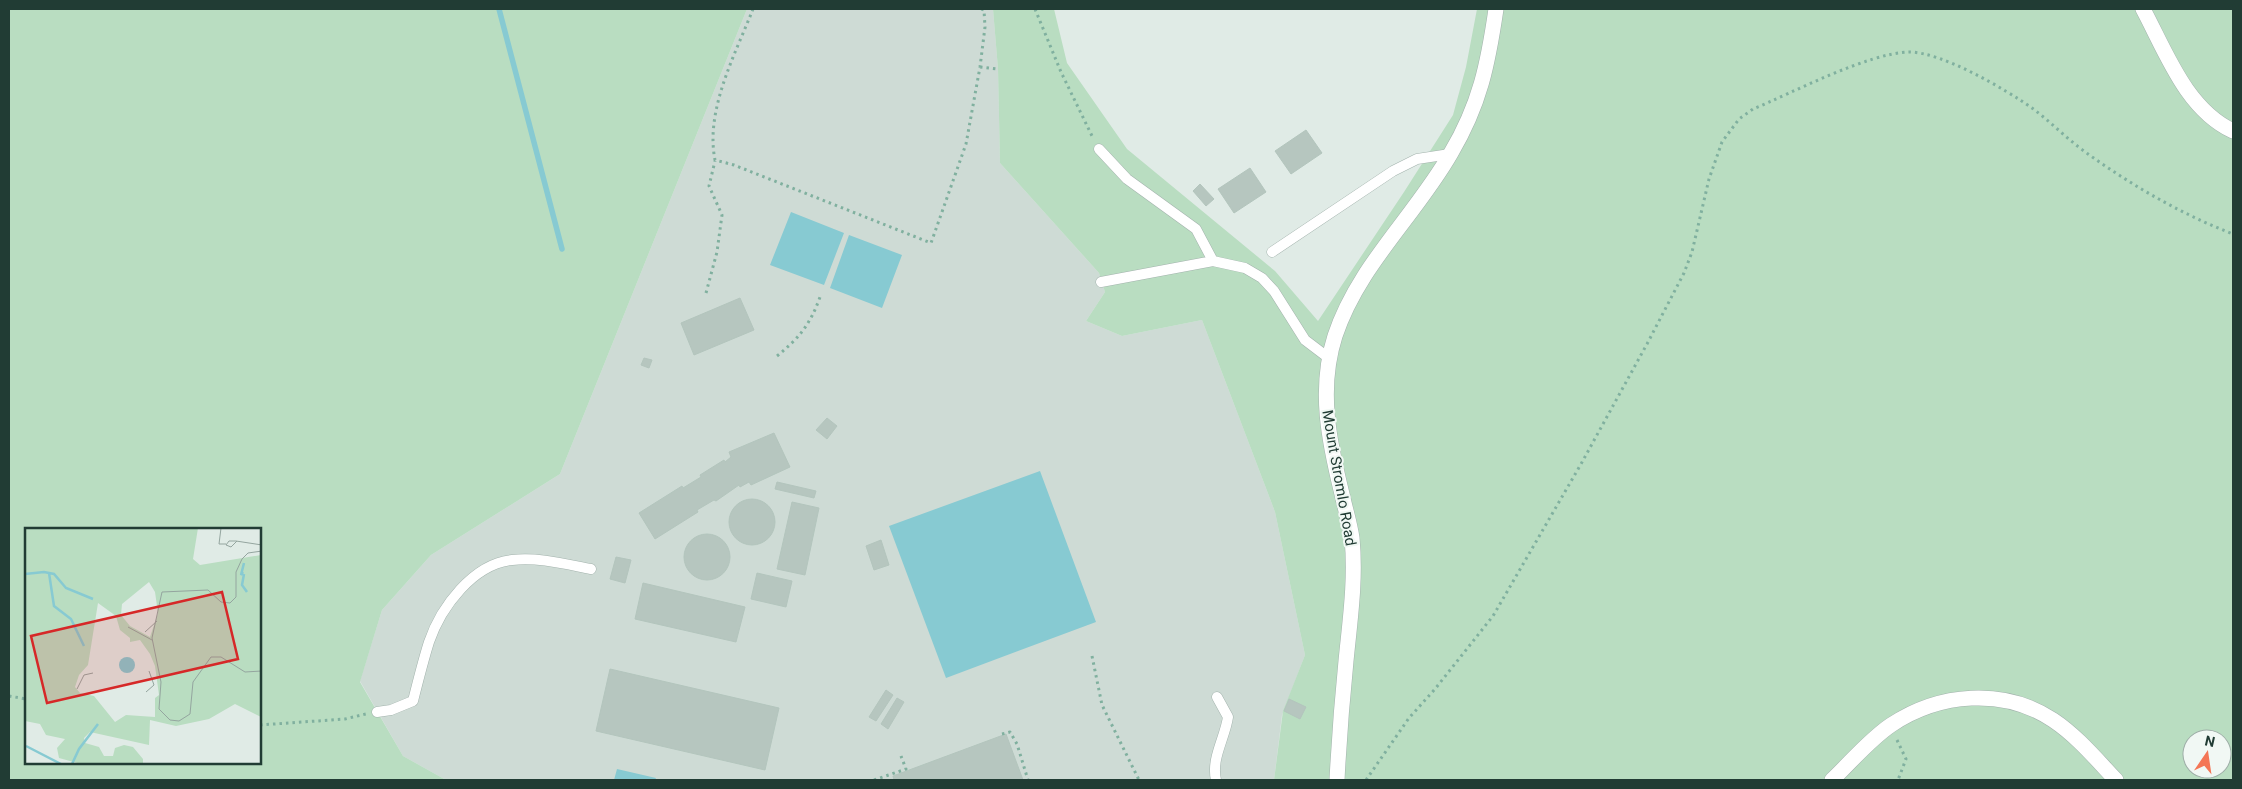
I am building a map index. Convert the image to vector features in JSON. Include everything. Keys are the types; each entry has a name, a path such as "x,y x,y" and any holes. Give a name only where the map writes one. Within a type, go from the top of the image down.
{"street":[{"name":"Mount Stromlo Road","path":"1337,780 1354,585 1352,536 1330,445 1326,410 1327,374 1334,338 1348,304 1367,272 1450,154 1471,116 1489,58 1496,9"},
{"path":"2143,9 2189,93 2215,120 2233,132"},
{"path":"1832,780 1890,726 1922,708 1952,699 1978,698 2021,704 2053,720 2084,745 2116,780"}],"lane":[{"path":"1099,150 1127,179 1196,229 1213,260"},
{"path":"1272,252 1393,171 1417,159 1450,154"},
{"path":"1102,282 1213,260 1245,268 1262,278 1274,291 1305,340 1330,359"},
{"path":"377,712 391,710 413,701 430,640 442,614 460,590 489,566 510,560 531,559 591,569"},
{"path":"1216,780 1214,769 1216,758 1228,717 1217,696"}],"path":[{"path":"706,293 716,252 722,215 709,186 715,160 712,146 712,130 722,89 753,9"},
{"path":"715,160 734,165 931,243 966,144 985,27 984,10 981,9"},
{"path":"1035,9 1083,121 1099,150"},
{"path":"1366,780 1408,718 1435,689 1493,616 1581,464 1684,273 1692,252 1709,179 1722,142 1739,119 1753,109 1855,66 1893,54 1921,54 1951,63 2008,94 2033,109 2087,153 2166,204 2201,222 2233,234"},
{"path":"980,67 998,69"},
{"path":"777,356 797,340 814,316 820,297"},
{"path":"1092,656 1102,705 1139,780"},
{"path":"9,696 25,699"},
{"path":"261,725 345,719 377,712"},
{"path":"1890,726 1906,759 1898,780"},
{"path":"1002,734 1010,732 1017,744 1028,780"},
{"path":"874,780 906,769 901,756"}],"shaded area":[{"path":"747,9 993,9 998,69 1000,163 1099,273 1105,292 1086,321 1122,336 1202,320 1275,512 1305,655 1282,715 1274,780 446,780 403,756 360,681 382,610 431,555 560,474"}],"green space":[{"path":"9,9 747,9 560,474 431,555 382,610 360,682 403,756 446,780 9,780"},
{"path":"993,9 1054,9 1067,63 1127,149 1275,271 1318,321 1453,115 1466,67 1477,9 2233,9 2233,780 1274,780 1283,711 1305,655 1275,512 1202,320 1122,336 1086,321 1105,292 1099,273 1000,163 998,69"}],"water":[{"path":"791,212 844,233 824,285 770,265"},
{"path":"849,235 902,255 882,308 830,288"},
{"path":"1040,471 1096,622 946,678 889,526"},
{"path":"617,769 656,778 655,780 614,780"}],"building":[{"path":"1306,130 1322,153 1291,174 1275,151"},
{"path":"1250,168 1266,192 1234,213 1218,189"},
{"path":"1200,184 1214,199 1206,206 1193,191"},
{"path":"740,298 754,330 694,355 681,323"},
{"path":"644,358 652,360 649,368 641,365"},
{"path":"827,418 837,426 827,439 816,430"},
{"path":"774,433 790,467 751,485 749,482 740,487 739,485 716,501 714,500 697,510 698,512 655,539 639,513 682,486 683,488 701,477 700,475 724,460 725,462 731,457 729,452"},
{"path":"777,482 816,491 814,498 775,489"},
{"path":"752,499 765,503 771,509 775,522 771,535 765,541 752,545 739,541 733,535 729,522 733,509 739,503"},
{"path":"792,502 819,508 805,575 777,569"},
{"path":"707,534 720,538 726,544 730,557 726,570 720,576 707,580 694,576 688,570 684,557 688,544 694,538"},
{"path":"881,540 889,565 874,570 866,546"},
{"path":"616,557 631,560 625,583 610,579"},
{"path":"757,573 792,581 786,607 751,599"},
{"path":"643,583 745,607 736,642 635,619"},
{"path":"610,669 779,708 765,770 596,731"},
{"path":"886,690 893,695 876,721 869,717"},
{"path":"897,698 904,702 888,729 881,724"},
{"path":"1289,699 1306,707 1300,719 1284,711"},
{"path":"1006,734 1023,780 894,780 893,776"}],"waterway":[{"path":"499,9 562,249"}]}
